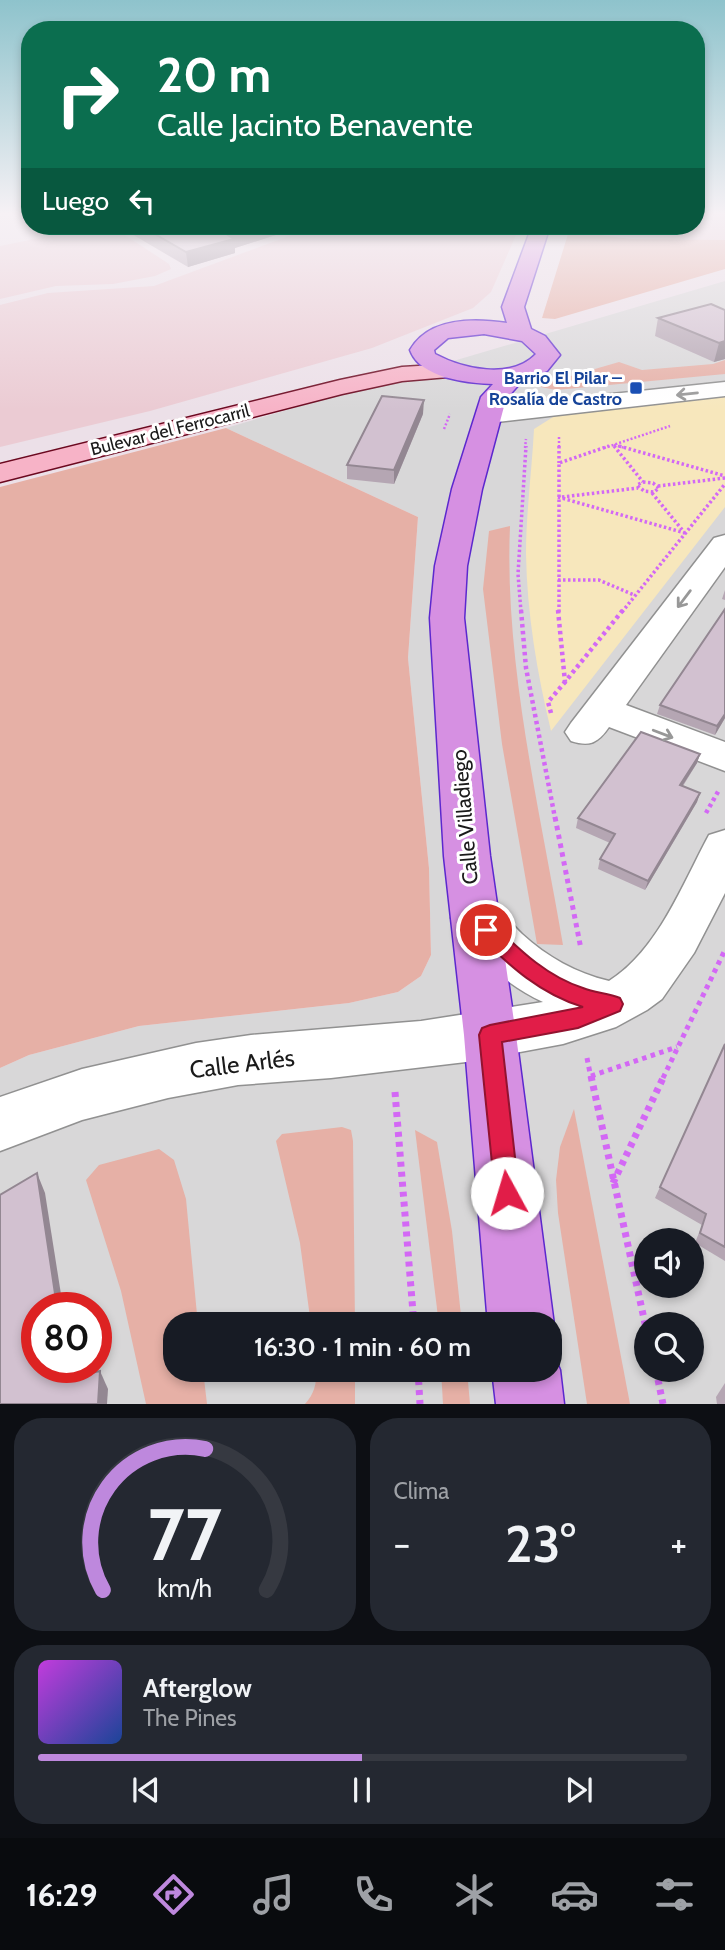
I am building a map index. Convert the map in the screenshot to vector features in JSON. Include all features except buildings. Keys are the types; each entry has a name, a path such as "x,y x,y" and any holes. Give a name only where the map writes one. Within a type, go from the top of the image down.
{"highway":[{"path":"521,333 513,307 523,279"},
{"path":"478,327 513,307"},
{"path":"478,327 521,333 545,346 548,355 544,363 515,374 462,373 425,358 422,350 425,342 448,331 478,327"},
{"path":"462,373 491,406"},
{"name":"Calle Villadiego","path":"515,374 491,406 467,489 451,566 447,618 475,918 520,1312"},
{"path":"527,1382 530,1404"}],"main road":[{"name":"Bulevar del Ferrocarril","path":"340,387 425,358"},
{"name":"Bulevar del Ferrocarril","path":"0,472 340,387 402,374 462,373"}],"street":[{"path":"491,406 725,389"},
{"path":"725,545 593,721 725,757"},
{"path":"475,918 521,963 588,1006 645,983 671,947 725,847"},
{"name":"Calle Arlés","path":"0,1125 37,1109 144,1078 227,1063 390,1048 490,1035 588,1006"}],"path":[{"path":"527,425 518,574 526,668 584,965 567,970 588,1006 590,1076 642,1312"},
{"path":"673,425 559,463 556,594 565,682 725,484"},
{"path":"613,445 725,477"},
{"path":"613,445 643,482 658,486 725,477"},
{"path":"638,488 638,484 643,482"},
{"path":"652,492 657,491 658,486"},
{"path":"558,497 638,488 652,492 685,533"},
{"path":"558,497 685,533"},
{"path":"558,580 599,580 634,595"},
{"path":"613,1184 725,950"},
{"path":"590,1076 678,1046"},
{"path":"390,1048 413,1312"},
{"path":"419,1382 421,1404"},
{"path":"658,1382 663,1404"}],"shaded area":[{"path":"0,279 142,279 113,284 56,286 0,299"},
{"path":"174,279 497,279 491,292 473,308 372,348 150,411 0,447 0,305 48,293 154,286"},
{"path":"554,279 693,279 555,319 542,318"},
{"path":"725,281 725,1404 0,1404 0,1068 29,1055 139,1026 349,1003 398,992 421,976 431,955 429,868 408,658 418,517 226,428"},
{"path":"725,360 725,374 556,390 536,386 619,362 642,370 713,364"},
{"path":"725,395 725,507 551,731 541,687 528,599 527,523 534,429 561,412"},
{"path":"226,428 418,517 408,658 429,868 431,955 421,976 398,992 349,1003 139,1026 29,1055 0,1068 0,487"},
{"path":"510,526 510,578 518,683 563,945 537,944 502,744 483,589 489,531"},
{"path":"574,1109 630,1404 587,1404 558,1213 556,1180 560,1147"},
{"path":"342,1127 351,1130 355,1312 309,1312 300,1243 276,1141 282,1134"},
{"path":"415,1130 437,1142 452,1231 461,1312 437,1312"},
{"path":"159,1149 174,1160 186,1199 197,1312 163,1312 163,1382 204,1382 207,1404 146,1404 121,1291 86,1180 99,1165"},
{"path":"316,1382 355,1382 355,1404 305,1404"},
{"path":"442,1382 468,1382 470,1404 443,1404"}],"place":[{"name":"Barrio El Pilar – Rosalía de Castro","path":"636,388"}],"route":[{"path":"486,930 521,963 547,982 581,997 613,1004 578,1019 490,1035 507,1193"}]}
